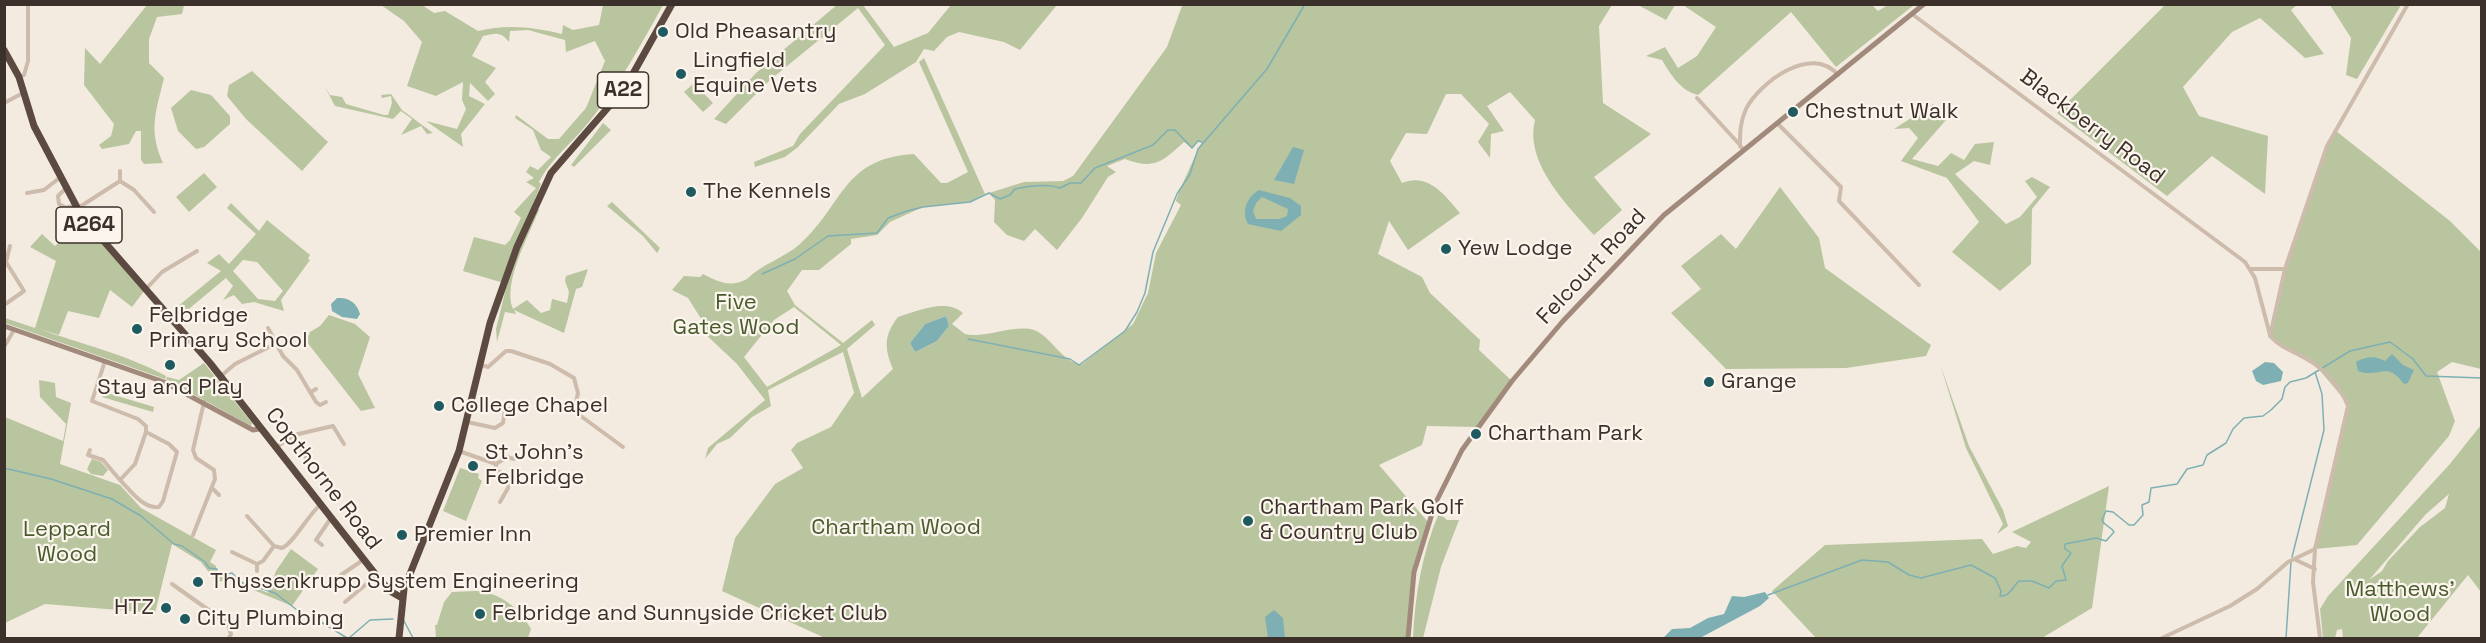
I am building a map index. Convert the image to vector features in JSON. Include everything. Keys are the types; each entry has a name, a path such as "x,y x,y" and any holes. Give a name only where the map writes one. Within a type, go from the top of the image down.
{"highway":[{"name":"A22","path":"399,639 402,598 411,568 459,451 502,282 541,193 556,166 625,88 672,4"},
{"name":"Copthorne Road","path":"4,51 19,77 34,126 62,176 76,207 221,377 275,449 376,575 390,591 402,598"}],"street":[{"path":"19,77 24,75 28,61 28,4"},
{"name":"Felcourt Road","path":"1408,639 1414,572 1428,523 1451,467 1484,416 1536,351 1648,230 1743,148 1838,75 1924,4"},
{"path":"2270,336 2285,269 2327,146 2408,4"},
{"name":"Blackberry Road","path":"1912,14 2251,269"},
{"path":"1743,148 1739,129 1747,108 1756,94 1774,76 1809,64 1826,66 1838,75"},
{"path":"4,103 24,93"},
{"path":"1697,98 1743,148"},
{"path":"1777,123 1841,187 1839,201 1919,285"},
{"path":"120,171 120,181"},
{"path":"27,193 44,190 62,176"},
{"path":"120,181 154,212"},
{"path":"67,188 58,195 59,204 66,208 76,207 120,181"},
{"path":"4,305 24,291 8,270 6,253 10,246"},
{"path":"145,290 162,272 197,252"},
{"path":"2285,269 2251,269 2270,336 2283,348 2317,366 2344,397 2348,406 2315,549 2313,582 2320,639"},
{"path":"4,326 154,378 204,401 253,430 260,429"},
{"path":"268,328 283,356 297,370 318,404 327,402"},
{"path":"4,346 14,330"},
{"path":"221,377 235,364 277,343"},
{"path":"481,365 488,367 506,351 511,351 568,373 576,385 574,411 623,447"},
{"path":"105,361 92,401 138,419 146,426 135,464 120,480"},
{"path":"310,392 316,389"},
{"path":"194,535 215,479 214,470 196,458 193,450 204,401"},
{"path":"467,422 495,428 503,423 505,410 513,408 514,404 527,406"},
{"path":"275,449 294,435 333,426 344,444"},
{"path":"88,455 103,460 140,500 150,506 159,507 163,501 177,452 169,444 146,432"},
{"path":"294,435 306,458"},
{"path":"87,462 90,450"},
{"path":"459,451 496,464"},
{"path":"496,464 507,457 514,459"},
{"path":"496,464 496,470 510,477 508,488 500,502"},
{"path":"212,488 219,495"},
{"path":"247,516 274,546 288,546 300,526 320,505"},
{"path":"322,545 316,540 331,518"},
{"path":"257,564 263,561 274,546"},
{"path":"2162,639 2230,606 2257,590 2288,562 2315,549"},
{"path":"232,552 257,564"},
{"path":"341,575 364,559"},
{"path":"2295,560 2315,569"},
{"path":"257,564 257,571"},
{"path":"345,602 376,575"},
{"path":"172,584 227,623 231,634 229,639"}],"green space":[{"path":"838,4 863,5 894,47 928,33 951,5 1057,5 1020,50 1004,42 959,32 947,37 934,51 924,49 916,62 865,94 839,104 798,147 785,157 755,167 754,162 793,146 800,134 885,45 858,8 770,80 726,124 714,119 756,73"},
{"path":"147,5 184,5 182,14 157,17 149,39 149,63 164,78 155,120 158,151 163,163 144,164 141,160 141,131 136,131 129,144 102,149 99,145 111,136 114,124 84,85 85,48 100,64"},
{"path":"381,5 422,5 434,13 445,11 478,31 520,27 562,34 563,25 573,30 599,25 603,5 663,5 612,91 550,165 539,182 541,184 533,204 539,210 523,246 511,286 513,309 527,300 541,313 550,310 552,299 567,303 569,292 565,281 566,276 588,269 582,287 576,289 564,333 514,310 516,314 505,312 497,342 496,329 507,284 463,271 474,237 505,245 510,240 521,218 514,212 536,188 526,182 534,178 526,172 530,166 538,170 551,157 541,150 533,130 515,118 516,115 548,139 559,139 586,108 605,61 595,41 566,52 565,40 528,30 510,31 509,42 497,34 483,36 472,56 496,68 485,82 495,94 488,101 470,83 469,96 485,104 461,134 463,147 426,121 457,129 466,109 462,100 463,82 436,96 407,86 422,42 404,21"},
{"path":"1612,5 1599,26 1603,103 1651,134 1594,177 1622,210 1594,235 1561,197 1542,168 1533,136 1535,120 1510,92 1487,106 1504,131 1491,134 1490,158 1478,142 1489,124 1461,94 1446,94 1427,134 1406,133 1390,161 1402,183 1411,180 1428,183 1442,193 1460,213 1408,250 1389,221 1378,254 1422,277 1430,293 1480,340 1479,350 1512,381 1477,427 1427,426 1422,445 1379,465 1428,522 1414,572 1408,638 825,638 722,591 735,538 775,484 803,468 791,450 797,443 831,427 854,393 843,352 768,390 771,406 752,417 730,438 717,444 705,459 708,448 765,400 737,364 701,330 705,325 688,298 672,290 684,276 700,277 703,274 730,283 747,279 800,244 815,229 847,186 872,164 891,157 914,154 941,183 947,183 968,172 919,62 924,58 985,194 970,202 923,207 890,222 877,235 851,239 851,244 819,270 802,270 787,291 795,305 843,343 872,320 875,325 847,349 862,398 893,369 888,355 887,342 890,330 898,317 931,307 948,306 963,313 952,324 965,334 981,335 1017,329 1034,330 1069,360 1082,364 1133,324 1148,293 1156,253 1181,205 1176,201 1177,198 1202,142 1198,141 1192,148 1184,142 1170,155 1151,164 1125,159 1107,166 1116,172 1108,177 1082,218 1057,250 1035,229 1024,241 1007,235 994,222 995,200 989,193 1024,182 1063,181 1073,176 1167,47 1182,6","holes":["794,307 841,345 767,387 744,357 774,320","946,316 949,326 937,341 915,352 910,343 925,324"]},
{"path":"1638,5 1675,5 1666,20"},
{"path":"1683,5 1872,5 1878,11 1888,5 1914,5 1836,67 1791,12 1698,95 1686,90 1673,77 1662,60 1646,56 1665,47 1678,68 1697,56 1716,27"},
{"path":"2165,5 2297,5 2291,10 2324,54 2305,58 2260,18 2232,32 2183,87 2199,116 2268,136 2265,194 2212,156 2167,196 2057,113"},
{"path":"2330,5 2401,5 2357,79 2346,75 2351,38"},
{"path":"252,71 328,142 302,171 246,119 227,96 229,85"},
{"path":"694,83 713,103 703,112 684,92"},
{"path":"324,85 330,95 342,97 346,104 384,115 388,115 392,103 391,96 382,98 381,95 391,94 402,110 433,133 427,134 421,126 401,135 412,119 401,111 393,119 335,106"},
{"path":"191,90 211,95 230,116 230,124 204,147 196,149 178,131 171,108"},
{"path":"1933,104 1946,120 1912,159 1938,166 1951,153 1964,160 1975,144 1994,142 1990,165 1974,161 1955,174 2006,224 2020,217 2037,197 2025,181 2032,177 2050,187 2032,209 2031,264 2000,291 1952,252 1979,222 1947,178 1901,161 1918,138 1909,128 1894,129"},
{"path":"603,123 611,130 574,167 571,165"},
{"path":"2336,131 2450,221 2481,252 2481,369 2452,362 2437,372 2455,421 2449,436 2357,545 2315,549 2348,404 2317,367 2283,348 2270,336 2285,269 2327,146"},
{"path":"204,173 217,187 189,212 176,197"},
{"path":"1780,187 1819,238 1825,268 1931,345 1926,356 1846,368 1726,369 1671,313 1701,289 1681,266 1721,234 1736,249"},
{"path":"612,202 660,248 657,253 643,236 607,206"},
{"path":"231,203 259,231 267,220 310,255 308,259 310,260 281,300 284,311 254,302 242,304 234,295 223,300 233,286 226,278 178,318 172,311 221,271 207,263 219,254 229,264 256,234 227,208","holes":["243,260 257,262 283,291 275,301 258,299 233,271"]},
{"path":"81,215 145,290 132,307 110,290 99,318 68,311 59,335 39,329 136,362 166,376 165,379 5,323 5,318 35,328 56,261 30,247 42,234 55,246 73,229"},
{"path":"329,315 355,324 370,337 358,374 375,408 361,411 306,341 310,332 320,326"},
{"path":"204,363 252,423 251,426 166,379 167,377 179,380"},
{"path":"1940,364 1969,446 2003,510 2008,526 1997,534 2003,524 1966,448"},
{"name":"Leppard Wood","path":"39,380 55,383 56,397 71,403 60,464 120,485 141,508 216,550 210,562 216,566 217,576 225,575 268,593 276,571 291,549 318,569 292,606 227,579 217,583 201,562 172,544 155,613 45,604 5,623 5,417 63,441 66,424 40,397"},
{"path":"104,392 154,407 153,412 102,397"},
{"name":"Matthews' Wood","path":"2481,425 2481,592 2468,575 2417,638 2343,638 2342,629 2337,630 2335,638 2323,638 2320,609 2328,596 2449,465","holes":["2449,494 2445,508 2420,527 2388,561 2382,571 2369,580 2426,514"]},
{"path":"92,459 101,462 108,470 103,476 91,474 87,469"},
{"path":"460,468 479,474 478,478 482,481 466,521 443,511"},
{"path":"2109,486 2092,608 2042,638 1816,638 1772,591 1825,545 1982,539 1993,554 2017,546 2026,548 2031,542 2012,532"},
{"path":"1439,513 1447,520 1459,520 1441,567 1423,638 1413,638 1420,574"},
{"name":"Felbridge and Sunnyside Cricket Club","path":"475,591 492,594 508,602 521,614 531,629 528,638 436,638 435,625 437,625 444,602 452,592"}],"water":[{"path":"1293,147 1304,150 1294,184 1274,180"},
{"path":"1259,190 1290,198 1301,206 1301,215 1281,231 1248,224 1245,209 1248,200","holes":["1262,197 1288,209 1287,216 1279,219 1256,219 1253,211 1256,203"]},
{"path":"337,298 349,300 355,304 360,314 357,319 342,317 332,311 331,304"},
{"path":"946,316 949,326 937,341 915,352 910,343 925,324"},
{"path":"2392,354 2403,365 2414,370 2408,383 2404,384 2398,377 2387,371 2366,373 2358,371 2356,362 2371,357 2385,361"},
{"path":"2265,362 2274,363 2283,372 2281,381 2263,385 2256,381 2252,371"},
{"path":"1765,592 1769,598 1760,606 1700,638 1663,638 1672,629 1690,628 1708,618 1724,614 1732,596 1744,597"},
{"path":"1274,610 1283,618 1285,638 1268,638 1265,617"}],"waterway":[{"path":"968,339 1070,359 1079,365 1125,331 1145,293 1153,252 1177,194 1190,174 1198,149 1267,69 1305,4"},
{"path":"762,274 795,259 828,236 877,233 888,218 907,211 970,202 989,193 1000,199 1010,195 1015,189 1026,187 1043,185 1060,188 1070,183 1081,183 1095,168 1153,145 1168,130 1175,130 1192,148 1198,141 1202,142"},
{"path":"1768,595 1862,560 1888,562 1909,575 1921,578 1971,565 1995,578 2001,591 2000,596 2009,593 2019,581 2032,581 2049,588 2056,581 2066,580 2062,566 2071,553 2065,549 2065,544 2096,538 2106,541 2114,532 2102,520 2106,511 2113,512 2129,525 2134,525 2143,515 2142,505 2149,502 2151,488 2177,484 2187,469 2203,465 2207,455 2226,443 2233,429 2244,418 2263,416 2271,410 2282,399 2285,387 2290,382 2306,378 2350,351 2390,342 2413,359 2426,376 2482,378"},
{"path":"2292,557 2324,430 2322,394 2315,372"},
{"path":"4,468 51,479 112,499 141,516 174,544 182,546 205,562 209,568 217,569 215,577 232,573 241,582 275,593 310,620 321,622 347,638"},
{"path":"2286,638 2291,562"},
{"path":"349,638 370,620 393,619"},
{"path":"404,621 413,638"}],"place":[{"name":"Old Pheasantry","path":"663,32"},
{"name":"Lingfield Equine Vets","path":"681,74"},
{"name":"Chestnut Walk","path":"1793,112"},
{"name":"The Kennels","path":"691,192"},
{"name":"Yew Lodge","path":"1446,249"},
{"name":"Felbridge Primary School","path":"137,329"},
{"name":"Stay and Play","path":"170,365"},
{"name":"Grange","path":"1709,382"},
{"name":"College Chapel","path":"439,406"},
{"name":"Chartham Park","path":"1476,434"},
{"name":"St John's Felbridge","path":"473,466"},
{"name":"Chartham Park Golf & Country Club","path":"1248,521"},
{"name":"Premier Inn","path":"402,535"},
{"name":"Thyssenkrupp System Engineering","path":"198,582"},
{"name":"HTZ","path":"166,608"},
{"name":"Felbridge and Sunnyside Cricket Club","path":"480,614"},
{"name":"City Plumbing","path":"185,619"}],"park label":[{"name":"Five Gates Wood","path":"736,316"},
{"name":"Chartham Wood","path":"896,528"}]}
